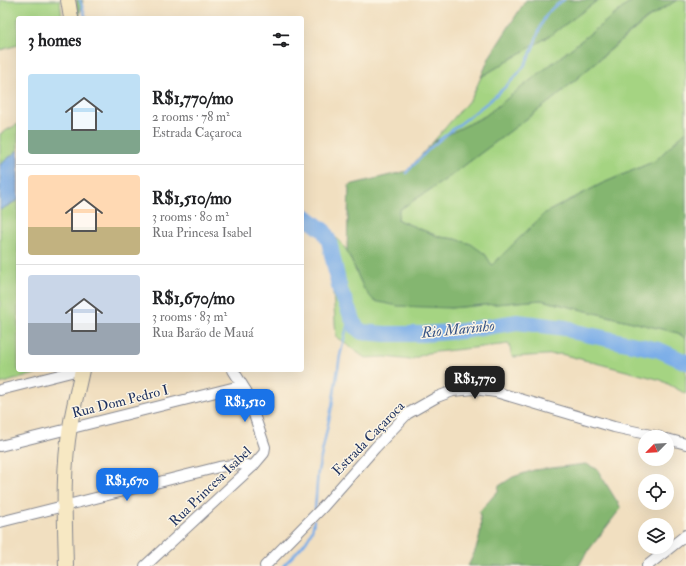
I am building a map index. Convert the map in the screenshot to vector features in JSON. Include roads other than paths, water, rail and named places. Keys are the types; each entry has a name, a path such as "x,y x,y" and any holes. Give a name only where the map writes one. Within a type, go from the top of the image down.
{"main road":[{"path":"68,0 71,16"},
{"path":"66,566 65,506 70,427 81,372"}],"street":[{"path":"0,390 73,372"},
{"path":"234,372 246,391"},
{"name":"Rua Dom Pedro I","path":"0,446 70,427 236,387 246,391"},
{"name":"Estrada Caçaroca","path":"265,566 317,513 407,414 437,396 453,391 474,389 496,392 614,427 638,432"},
{"name":"Rua Princesa Isabel","path":"145,566 253,466 264,453 265,447 246,391"},
{"path":"674,441 686,444"},
{"path":"0,522 230,465 253,466"},
{"path":"646,566 686,534"}],"water":[{"path":"16,152 16,201 0,210 0,165"}],"waterway":[{"path":"80,0 85,16"},
{"path":"406,173 432,146 506,87 524,66 543,21 548,13 564,0"},
{"name":"Rio Marinho","path":"304,216 324,231 329,241 340,290 356,327 362,332 385,334 424,334 462,331 517,322 566,328 576,332 659,350 686,362"},
{"path":"315,509 318,471 332,406 340,356 350,314"},
{"path":"283,566 307,540 311,534 314,520"}]}
